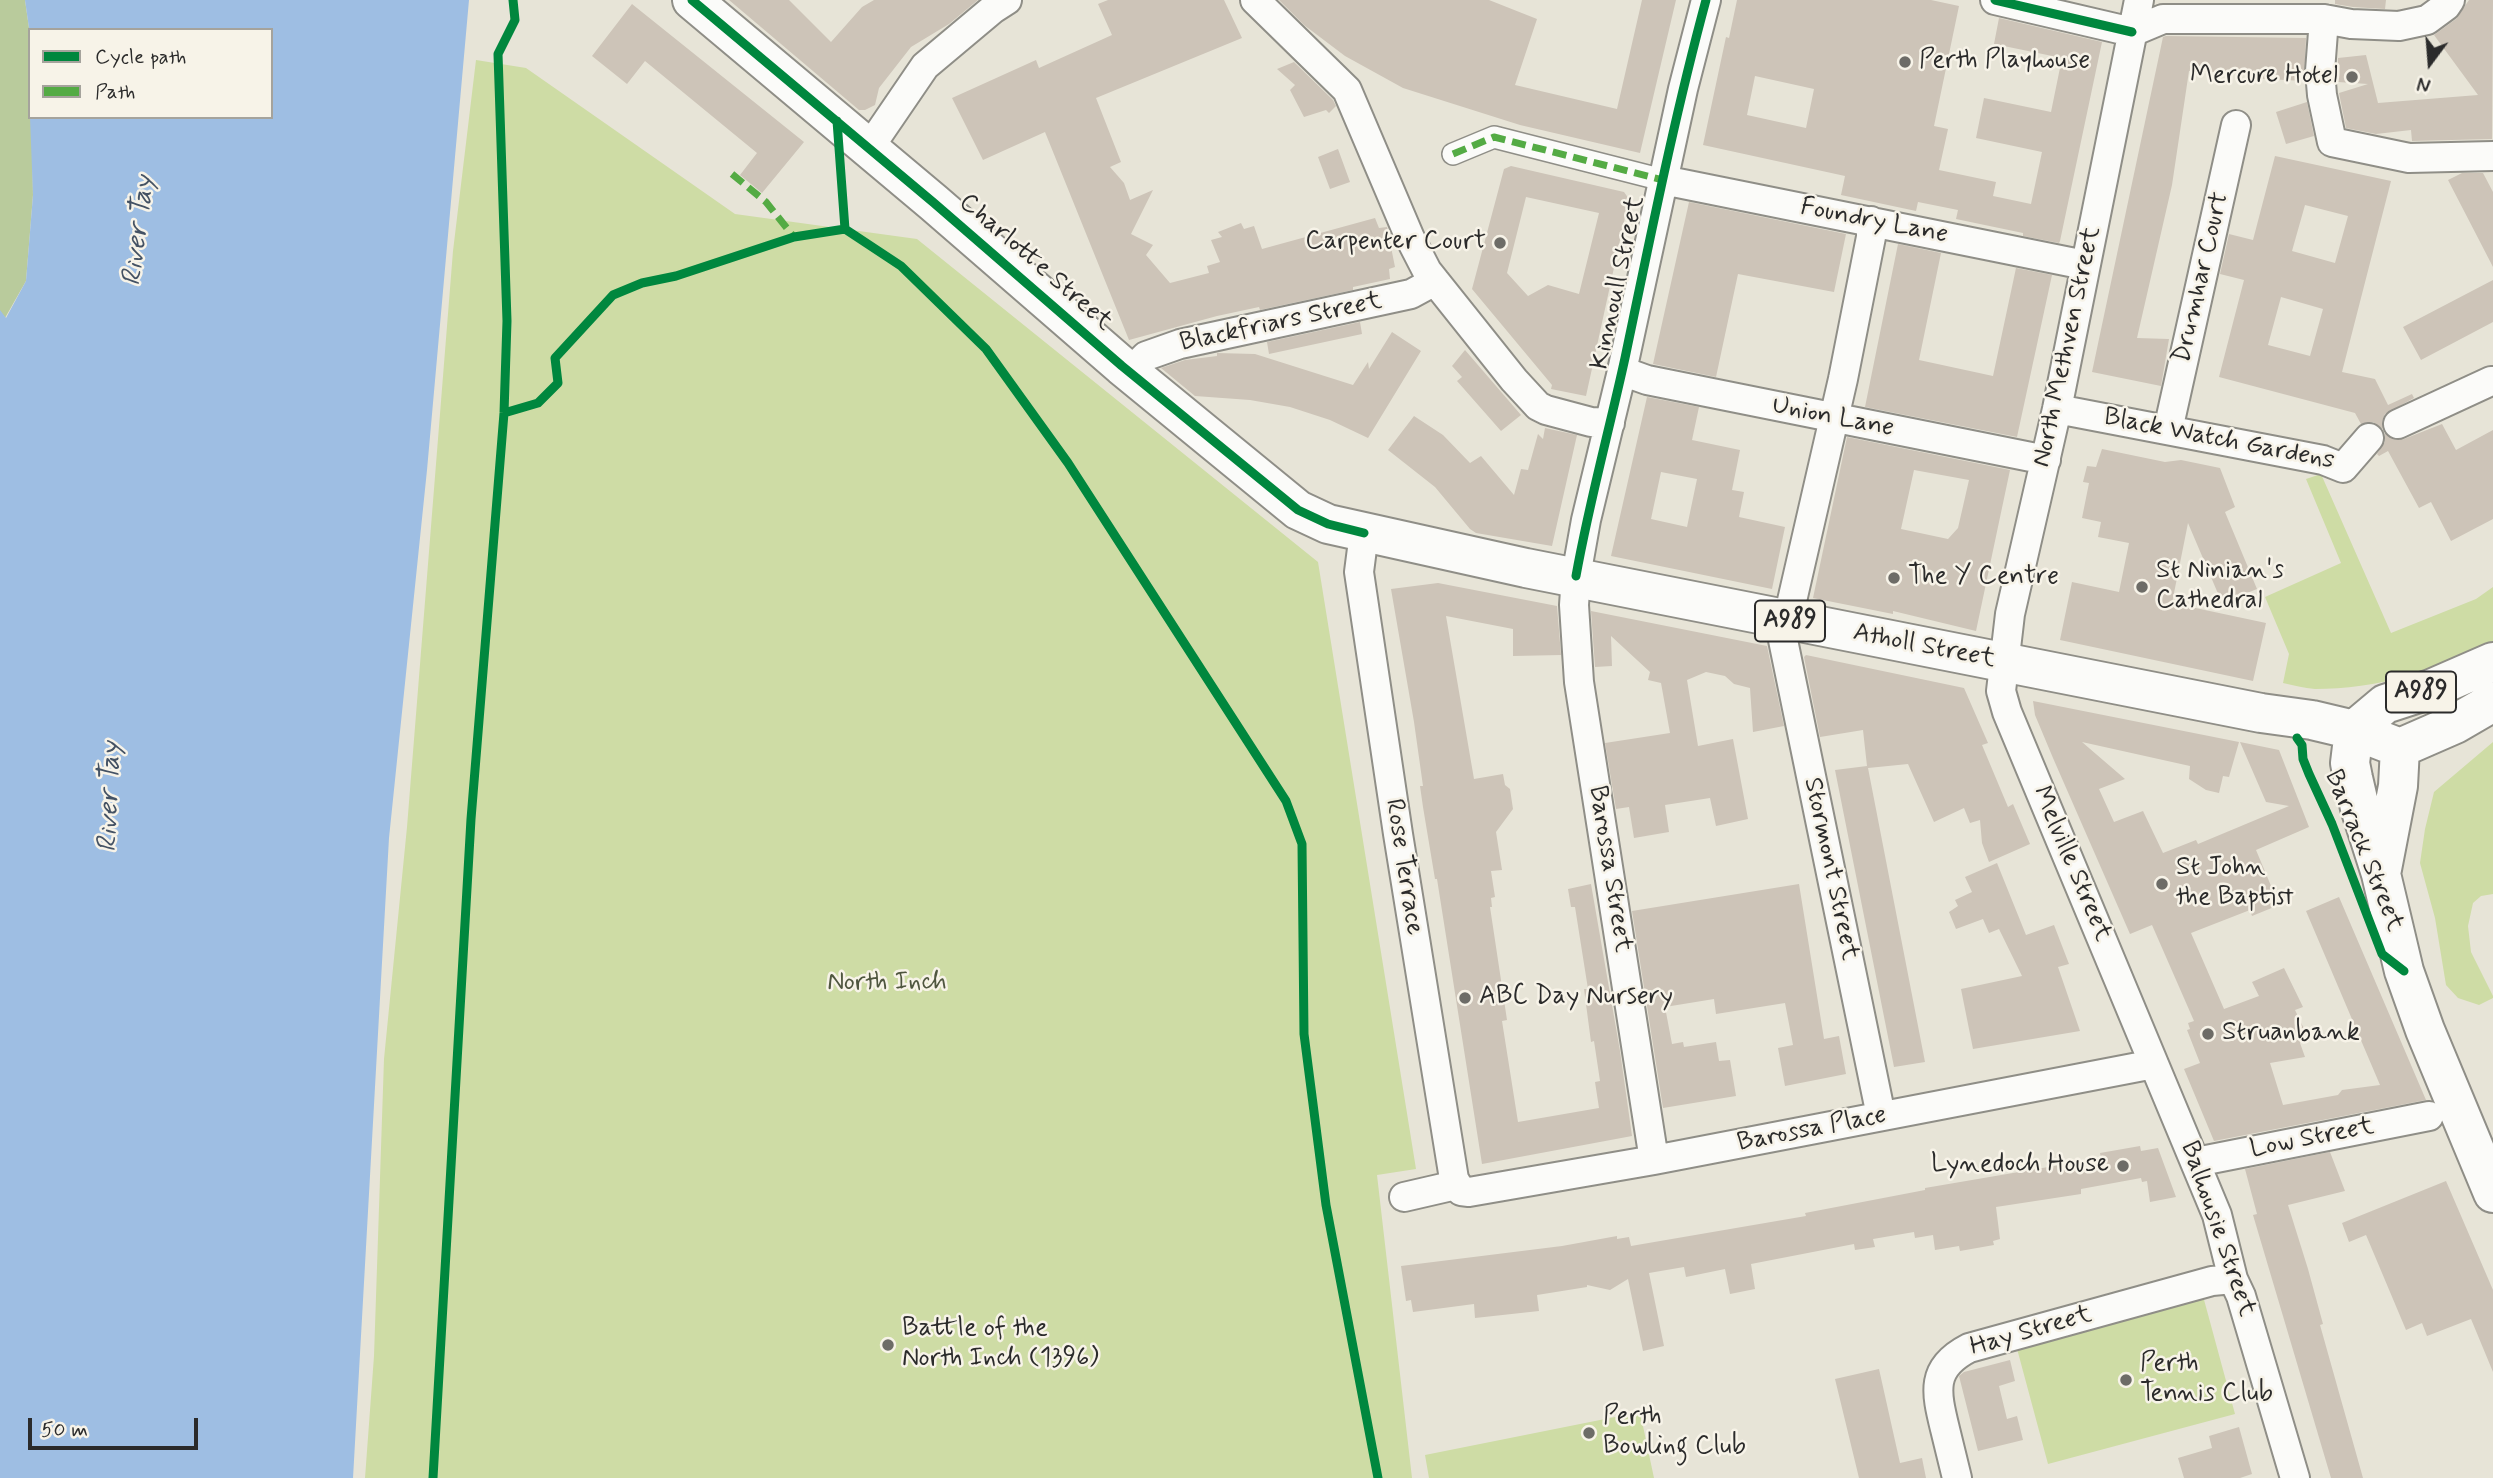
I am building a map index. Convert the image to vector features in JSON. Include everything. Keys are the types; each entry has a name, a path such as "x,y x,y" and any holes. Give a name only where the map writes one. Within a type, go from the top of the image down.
{"main road":[{"name":"Charlotte Street","path":"692,0 1130,372 1298,510 1328,524 1364,533"},
{"name":"Atholl Street","path":"1364,533 1787,620 2261,713 2312,720 2354,730 2400,748"},
{"name":"A989","path":"2354,730 2385,704 2431,689 2493,662"},
{"name":"A989","path":"2400,748 2455,724 2493,702"},
{"name":"Barrack Street","path":"2354,730 2350,763 2360,808 2381,874 2404,971 2425,1030 2443,1113 2493,1193"},
{"name":"Barrack Street","path":"2381,874 2398,786 2400,748"}],"street":[{"path":"869,148 925,66 1007,0"},
{"path":"1255,0 1347,90 1410,238 1427,271 1538,407 1554,413 1610,423"},
{"name":"Kinnoull Street","path":"1576,576 1586,520 1706,0"},
{"path":"1995,0 2133,32 2163,19 2324,19 2351,24 2399,26 2427,20 2450,0"},
{"name":"North Methven Street","path":"2004,662 2010,614 2057,409 2139,0"},
{"path":"2324,19 2321,83 2332,142 2409,158 2493,156"},
{"name":"Drumhar Court","path":"2168,430 2236,125"},
{"path":"1453,154 1494,137 1663,180"},
{"name":"Foundry Lane","path":"1663,180 2085,265"},
{"name":"Stormont Street","path":"1871,221 1871,237 1843,379 1783,640 1881,1116"},
{"name":"Blackfriars Street","path":"1130,372 1146,356 1180,344 1411,294 1435,281"},
{"name":"Union Lane","path":"1622,370 1647,380 2046,460"},
{"path":"2398,424 2491,381"},
{"name":"Black Watch Gardens","path":"2057,409 2323,460 2343,468 2369,438"},
{"name":"Rose Terrace","path":"1364,533 1359,572 1398,834 1463,1189"},
{"name":"Barossa Street","path":"1576,576 1574,605 1579,682 1654,1160"},
{"name":"Melville Street","path":"2004,662 2001,691 2007,712 2154,1064"},
{"name":"Barossa Place","path":"1404,1197 1654,1160 2154,1064"},
{"name":"Balhousie Street","path":"2154,1064 2217,1215 2233,1279 2241,1296 2295,1478"},
{"name":"Low Street","path":"2196,1162 2443,1113"},
{"name":"Hay Street","path":"1957,1478 1937,1398 1944,1367 1959,1353 1980,1344 2213,1281 2233,1279"}],"green space":[{"path":"0,0 25,0 29,28 28,119 32,119 33,195 26,281 5,318 0,311"},
{"name":"North Inch","path":"476,60 526,68 735,214 917,239 1318,562 1416,1169 1377,1175 1412,1478 365,1478 374,1356 384,1059 407,827 453,251"},
{"path":"2321,474 2391,633 2476,599 2493,587 2493,641 2452,661 2384,682 2315,689 2283,683 2289,654 2265,597 2341,563 2306,479"},
{"path":"2493,742 2493,894 2481,896 2473,903 2468,926 2471,952 2493,996 2479,1005 2458,998 2446,985 2435,918 2420,863 2434,792"},
{"name":"Perth Tennis Club","path":"2203,1296 2235,1414 2048,1464 2016,1345"},
{"name":"Perth Bowling Club","path":"1640,1412 1654,1478 1429,1478 1425,1455"}],"water":[{"name":"River Tay","path":"25,0 469,0 427,470 389,838 353,1478 0,1478 0,310 6,318 26,281 33,195 30,119 273,119 273,28 29,28"}],"building":[{"path":"729,0 789,0 831,42 862,7 874,0 978,0 949,24 911,47 879,88 875,105 859,110"},
{"path":"1108,0 1224,0 1242,38 1096,98 1121,162 1110,167 1124,183 1130,200 1153,190 1131,234 1153,245 1146,255 1170,283 1209,273 1207,266 1220,262 1211,240 1222,237 1218,232 1241,223 1244,229 1254,226 1262,249 1375,218 1379,228 1387,227 1395,267 1389,269 1390,279 1353,287 1353,290 1260,310 1259,307 1217,316 1129,340 1045,132 983,160 952,98 1036,60 1039,68 1112,35 1098,4"},
{"path":"1279,0 1489,0 1537,19 1515,85 1617,109 1642,0 1676,0 1640,153 1520,125 1403,88 1345,56 1304,25"},
{"path":"1737,0 1931,0 1959,6 1934,126 1948,129 1939,170 1996,182 1993,196 2031,204 2042,152 1976,138 1984,98 2051,112 2062,58 1994,44 1999,18 2102,42 2059,243 1956,219 1958,210 1918,202 1916,211 1841,195 1845,176 1703,145 1726,37 1729,38","holes":["1755,76 1814,89 1806,128 1747,115"]},
{"path":"2335,0 2386,0 2385,9 2335,4"},
{"name":"Mercure Hotel","path":"2469,0 2493,0 2492,139 2412,141 2411,130 2376,134 2346,128 2339,93 2368,84 2338,82 2338,58 2366,55 2378,103 2478,95 2434,35 2456,19"},
{"path":"632,4 804,142 762,193 740,175 757,153 645,61 627,84 592,56"},
{"path":"2163,37 2306,38 2304,81 2189,71 2172,185 2137,338 2169,339 2161,386 2092,372"},
{"path":"1294,62 1333,100 1336,106 1329,113 1326,110 1304,117 1290,90 1295,85 1277,69"},
{"path":"2307,102 2314,136 2286,144 2276,112"},
{"path":"1338,149 1350,182 1330,189 1318,157"},
{"path":"2275,156 2391,181 2342,372 2375,379 2388,405 2412,394 2414,398 2385,414 2383,429 2373,422 2361,424 2355,413 2219,377 2244,280 2220,274 2229,234 2253,240","holes":["2305,205 2348,216 2335,263 2292,251","2281,297 2323,309 2310,356 2268,345"]},
{"name":"Carpenter Court","path":"1511,166 1624,192 1629,199 1586,396 1551,389 1552,385 1472,289 1504,169","holes":["1526,197 1599,213 1579,294 1548,285 1528,296 1507,273"]},
{"path":"2462,173 2483,173 2493,192 2493,267 2448,180"},
{"path":"1689,202 1846,234 1834,292 1738,274 1716,377 1653,364"},
{"path":"1898,244 1941,253 1919,360 1993,376 2016,268 2052,275 2017,437 1865,407"},
{"path":"2493,280 2493,322 2421,360 2403,327"},
{"path":"1360,322 1362,334 1269,354 1267,342"},
{"path":"1392,332 1421,351 1368,438 1330,420 1290,407 1250,400 1195,396 1161,368 1185,360 1217,356 1217,353 1255,354 1353,385 1368,362 1369,369"},
{"path":"1465,350 1521,415 1501,431 1457,381 1462,377 1452,366"},
{"path":"1647,397 1699,407 1692,440 1740,450 1732,490 1744,492 1739,517 1785,527 1772,589 1611,556","holes":["1661,472 1697,479 1687,527 1651,519"]},
{"path":"1414,416 1443,435 1470,463 1481,456 1514,495 1521,469 1528,470 1538,434 1543,439 1545,428 1577,435 1552,546 1476,533 1470,529 1435,487 1388,450"},
{"path":"2442,424 2456,450 2493,430 2493,519 2451,541 2431,502 2419,508 2388,451 2379,456 2377,454 2385,442 2385,433 2396,440 2404,439"},
{"path":"1847,437 2010,470 1976,631 1893,611 1893,614 1813,598","holes":["1914,470 1969,480 1958,528 1948,539 1901,529"]},
{"name":"St Ninian's Cathedral","path":"2102,449 2165,462 2181,460 2220,468 2235,507 2225,512 2257,589 2222,603 2188,523 2172,603 2266,623 2253,681 2060,640 2072,582 2119,592 2129,543 2098,537 2101,522 2082,518 2089,483 2083,482 2087,466 2096,467"},
{"path":"1438,583 1557,606 1561,655 1513,656 1513,629 1446,616 1474,779 1503,774 1505,785 1510,789 1513,809 1496,832 1502,870 1491,871 1495,897 1491,898 1490,907 1507,1020 1502,1021 1518,1122 1599,1108 1595,1082 1600,1081 1594,1041 1591,1042 1584,989 1588,989 1575,907 1571,907 1568,889 1591,884 1632,1136 1482,1164 1423,807 1420,786 1423,786 1414,722 1391,589"},
{"path":"1591,611 1767,646 1784,726 1753,732 1750,688 1734,684 1725,676 1706,672 1687,680 1698,746 1733,739 1748,819 1716,826 1710,798 1665,805 1669,832 1634,838 1629,807 1616,809 1605,743 1670,733 1661,683 1648,680 1650,672 1611,636 1612,666 1595,667"},
{"path":"1806,655 1964,688 1988,743 1982,745 2008,807 2013,804 2030,844 1989,862 1982,843 1980,820 1970,823 1964,808 1934,822 1908,764 1868,768 1925,1062 1894,1067 1835,770 1867,766 1863,730 1820,737 1804,657"},
{"path":"2033,701 2239,742 2229,777 2223,776 2219,793 2206,790 2189,779 2190,766 2082,742 2125,779 2099,789 2114,822 2143,811 2163,853 2196,840 2198,844 2289,806 2266,802 2240,742 2279,750 2309,827 2256,850 2279,905 2252,916 2250,910 2191,933 2224,1009 2259,996 2252,982 2284,968 2303,1007 2295,1010 2309,1039 2300,1043 2305,1057 2270,1063 2283,1105 2338,1095 2342,1090 2380,1085 2306,911 2339,897 2426,1100 2214,1141 2184,1069 2200,1063 2187,1030 2190,1029 2188,1023 2194,1021 2152,925 2130,934 2035,715"},
{"path":"1997,863 2026,935 2054,925 2069,964 2058,967 2080,1031 1973,1049 1961,989 2022,976 1999,929 1989,933 1983,919 1956,929 1949,912 1958,906 1955,900 1972,892 1965,877"},
{"path":"1799,884 1824,1039 1839,1036 1846,1074 1785,1086 1778,1048 1793,1045 1785,1003 1716,1014 1714,999 1665,1007 1672,1044 1683,1042 1684,1047 1716,1042 1719,1061 1730,1060 1736,1096 1663,1108 1632,911"},
{"path":"2140,1146 2141,1151 2158,1148 2176,1197 2150,1202 2147,1181 2142,1182 2141,1178 2081,1189 2081,1194 1996,1207 2000,1239 1993,1241 1994,1245 1960,1251 1959,1246 1935,1250 1933,1235 1915,1238 1914,1232 1873,1239 1875,1247 1855,1250 1854,1244 1751,1264 1755,1289 1730,1294 1725,1269 1686,1277 1684,1267 1649,1273 1664,1346 1643,1351 1628,1279 1610,1290 1587,1285 1537,1295 1539,1311 1475,1318 1474,1304 1413,1312 1411,1300 1406,1301 1401,1266 1562,1246 1617,1236 1617,1239 1629,1237 1631,1246 1806,1216 1805,1213 1925,1188 2101,1158 2100,1153"},
{"path":"2330,1152 2345,1191 2288,1205 2308,1269 2323,1324 2320,1325 2363,1478 2331,1478 2253,1215 2257,1214 2245,1169"},
{"path":"2446,1181 2493,1290 2493,1372 2471,1319 2427,1336 2422,1323 2406,1330 2366,1235 2349,1242 2342,1223"},
{"path":"2010,1360 2015,1381 1999,1386 2007,1419 2017,1416 2023,1440 1978,1451 1959,1376 1964,1372"},
{"path":"1879,1369 1900,1463 1922,1458 1926,1478 1859,1478 1835,1379"},
{"path":"2239,1427 2252,1474 2240,1478 2184,1478 2178,1458 2212,1448 2209,1436"}],"marked path":[{"path":"1453,154 1494,137 1663,180"},
{"path":"732,174 766,202 794,237"}],"cycle path":[{"path":"433,1478 471,819 504,413 507,321 498,54 515,20 513,0"},
{"path":"692,0 934,203 1122,366 1298,510 1328,524 1364,533"},
{"path":"1576,576 1673,134 1706,0"},
{"path":"1995,0 2132,32"},
{"path":"504,413 538,403 558,383 555,358 613,295 642,283 676,276 794,237 845,229 837,121"},
{"path":"845,229 901,266 986,349 1068,463 1286,801 1302,844 1304,1034 1326,1205 1378,1478"},
{"path":"2297,738 2302,745 2303,759 2332,824 2382,954 2404,971"}],"place":[{"name":"Perth Playhouse","path":"1905,62"},
{"name":"Mercure Hotel","path":"2352,77"},
{"name":"Carpenter Court","path":"1500,243"},
{"name":"The Y Centre","path":"1894,578"},
{"name":"St Ninian's Cathedral","path":"2142,587"},
{"name":"St John the Baptist","path":"2162,884"},
{"name":"ABC Day Nursery","path":"1465,998"},
{"name":"Struanbank","path":"2208,1034"},
{"name":"Lynedoch House","path":"2123,1166"},
{"name":"Battle of the North Inch (1396)","path":"888,1345"},
{"name":"Perth Tennis Club","path":"2126,1380"},
{"name":"Perth Bowling Club","path":"1589,1433"}]}
